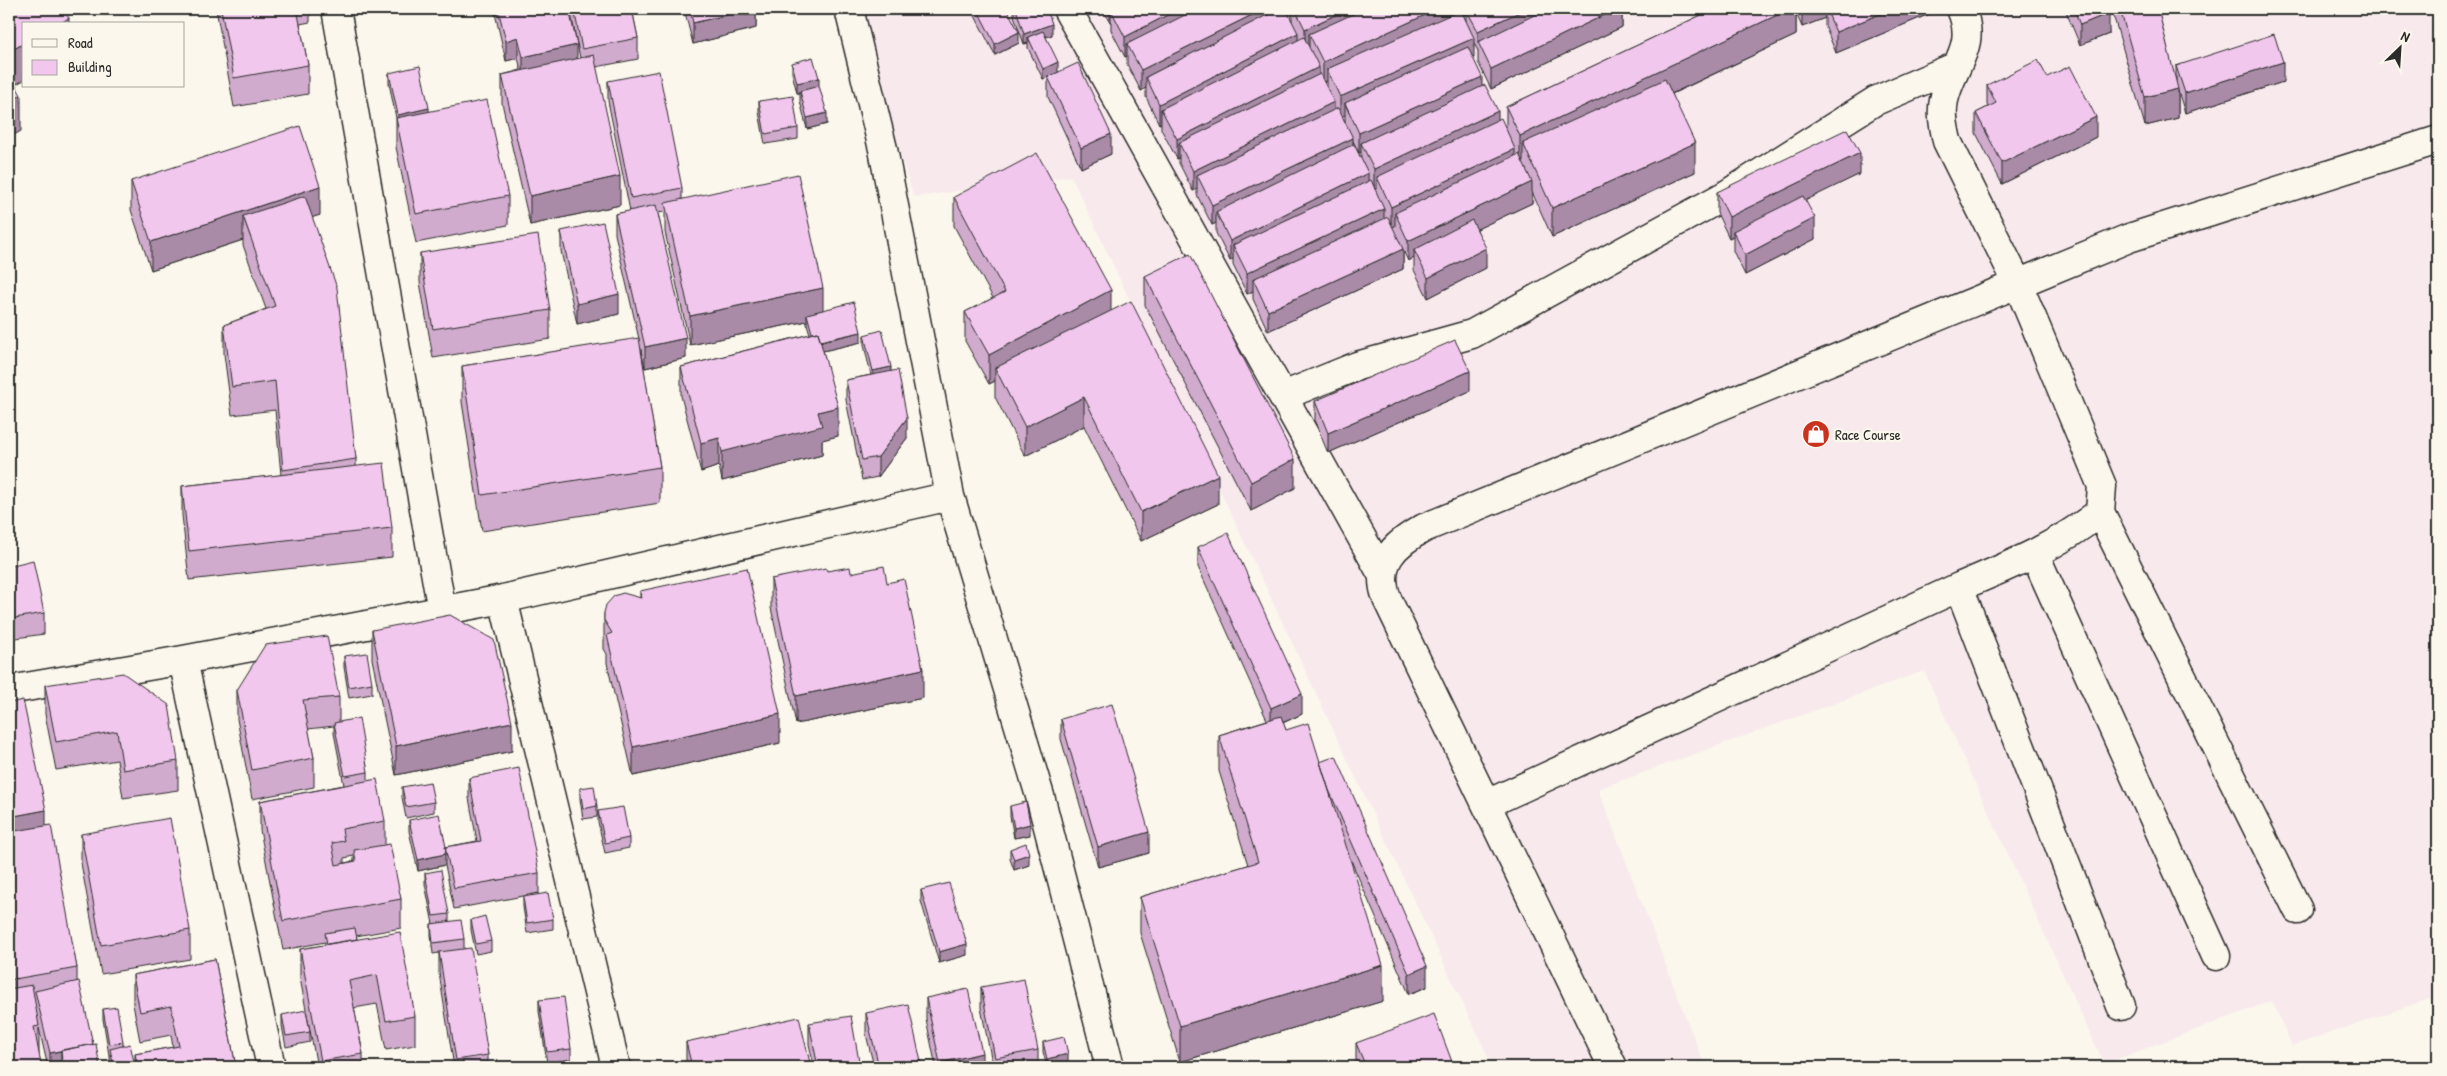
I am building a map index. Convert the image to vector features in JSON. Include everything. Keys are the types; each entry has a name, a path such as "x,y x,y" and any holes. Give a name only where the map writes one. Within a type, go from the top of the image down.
{"street":[{"path":"336,9 442,611"},
{"path":"849,9 883,149 950,496 1040,796 1110,1067"},
{"path":"1067,9 1382,574 1383,587 1388,599 1614,1067"},
{"path":"1961,9 1966,21 1968,38 1944,98 1942,116 1947,142 2018,284 2102,486 2100,512 2298,910"},
{"path":"1283,396 1356,366 1472,334 1724,196 1875,101 1957,66"},
{"path":"1382,574 1389,556 1398,546 1424,528 2129,238 2438,140"},
{"path":"9,690 183,660 503,599 950,496"},
{"path":"1486,804 1959,587 2035,555 2079,529 2100,512"},
{"path":"2035,555 2216,956"},
{"path":"1959,587 2121,1006"},
{"path":"503,599 616,1067"},
{"path":"183,660 271,1067"}],"shaded area":[{"name":"Race Course","path":"854,9 2438,9 2438,996 2292,1046 2272,1001 2104,1064 1924,671 1598,789 1705,1067 1493,1067 1071,176 914,197"}],"building":[{"path":"9,9 63,9 69,18 62,22 22,22 22,44 9,52"},
{"path":"221,9 297,9 308,65 234,78"},
{"path":"498,9 569,9 577,45 523,57 518,37 506,41"},
{"path":"574,9 632,9 638,38 582,49"},
{"path":"690,9 751,9 693,23"},
{"path":"977,9 1007,9 1019,32 995,44"},
{"path":"1016,9 1047,9 1052,24 1024,34"},
{"path":"1179,9 1125,37 1111,10"},
{"path":"1197,9 1264,9 1141,70 1127,44"},
{"path":"1279,9 1286,9 1298,33 1159,104 1146,77"},
{"path":"1295,9 1348,9 1305,29"},
{"path":"1364,9 1438,9 1323,62 1309,34"},
{"path":"1466,9 1526,9 1478,31"},
{"path":"1547,9 1617,9 1491,69 1478,42"},
{"path":"1714,9 1790,9 1520,136 1506,107"},
{"path":"1826,9 1892,9 1836,32"},
{"path":"2074,9 2107,9 2109,13 2080,25"},
{"path":"2120,9 2158,9 2178,89 2145,97"},
{"path":"1461,10 1474,38 1340,97 1327,69"},
{"path":"1043,31 1058,62 1043,69 1028,37"},
{"path":"2274,34 2283,62 2185,93 2176,66"},
{"path":"1304,37 1319,67 1177,139 1161,109"},
{"path":"1468,47 1482,77 1359,133 1345,103"},
{"path":"594,55 620,176 530,196 502,75"},
{"path":"813,57 819,78 797,83 792,63"},
{"path":"2038,60 2047,77 2070,66 2096,117 2002,163 1976,113 1996,103 1987,85"},
{"path":"1078,63 1111,134 1081,148 1048,77"},
{"path":"420,66 429,108 398,115 389,73"},
{"path":"659,71 682,188 631,198 608,81"},
{"path":"9,73 21,95 9,102"},
{"path":"1320,74 1334,102 1193,171 1179,143"},
{"path":"1665,79 1695,143 1552,208 1523,143"},
{"path":"1485,85 1498,111 1374,169 1361,143"},
{"path":"819,86 827,113 807,118 800,91"},
{"path":"793,96 798,128 765,134 759,101"},
{"path":"487,100 508,196 416,214 396,118"},
{"path":"1338,108 1353,138 1212,205 1197,175"},
{"path":"1501,118 1515,149 1391,207 1377,177"},
{"path":"300,126 320,186 151,242 131,181"},
{"path":"1847,129 1860,153 1729,217 1717,192"},
{"path":"1354,144 1368,173 1230,241 1216,212"},
{"path":"1037,153 1111,290 989,355 965,312 1005,292 954,197"},
{"path":"1519,154 1532,182 1408,241 1395,213"},
{"path":"798,174 823,288 690,316 665,203"},
{"path":"1371,180 1384,209 1247,273 1233,245"},
{"path":"305,196 337,288 356,459 283,470 275,381 232,387 224,325 275,306 243,216"},
{"path":"1803,196 1815,218 1745,255 1733,231"},
{"path":"656,205 686,338 645,347 615,214"},
{"path":"1388,217 1403,249 1268,311 1253,279"},
{"path":"1472,220 1486,248 1428,278 1414,250"},
{"path":"603,222 619,294 577,304 561,231"},
{"path":"538,235 550,310 433,329 420,253"},
{"path":"1190,254 1295,459 1251,482 1145,276"},
{"path":"1131,301 1218,475 1141,512 1084,397 1025,427 995,368"},
{"path":"854,302 861,332 820,341 818,332 812,333 807,314"},
{"path":"882,330 891,367 873,371 864,335"},
{"path":"818,332 838,407 818,412 822,426 722,452 719,438 701,443 681,367"},
{"path":"639,338 660,467 482,495 462,366"},
{"path":"1455,340 1470,371 1328,433 1315,401"},
{"path":"898,370 907,418 878,457 862,460 846,380"},
{"path":"384,463 392,528 189,551 182,486"},
{"path":"1228,533 1302,694 1271,708 1198,547"},
{"path":"33,560 44,613 9,619 9,566"},
{"path":"884,566 887,583 904,579 923,669 796,696 771,579 826,568 827,571 850,567 851,573"},
{"path":"747,568 780,714 633,747 607,635 612,633 604,620 606,605 614,596 623,593 641,598 640,591"},
{"path":"450,615 494,640 512,722 396,746 372,630"},
{"path":"327,636 339,697 303,700 314,758 252,770 237,690 265,645"},
{"path":"367,653 372,683 349,687 344,656"},
{"path":"123,673 169,705 178,761 123,770 117,731 56,742 45,685"},
{"path":"23,700 46,810 9,817 9,703"},
{"path":"1112,704 1149,832 1098,847 1061,719"},
{"path":"1281,716 1286,730 1308,723 1383,965 1180,1026 1140,897 1258,862 1219,735"},
{"path":"359,718 368,772 345,776 334,723"},
{"path":"1336,756 1427,966 1409,974 1329,790 1320,762"},
{"path":"519,768 539,873 454,888 445,847 481,841 469,778"},
{"path":"377,779 385,821 342,829 344,841 332,843 336,865 356,861 354,850 390,844 401,899 283,921 260,801"},
{"path":"430,782 434,802 406,807 402,787"},
{"path":"594,786 597,806 583,809 580,788"},
{"path":"1026,802 1030,824 1014,828 1010,806"},
{"path":"623,807 629,838 605,843 598,811"},
{"path":"439,814 446,847 445,854 418,860 409,820"},
{"path":"170,818 190,930 101,945 81,834"},
{"path":"51,825 77,968 9,980 9,832"},
{"path":"1026,843 1029,854 1014,859 1010,849"},
{"path":"441,870 449,914 433,916 425,873"},
{"path":"949,883 967,944 939,952 921,890"},
{"path":"548,893 553,919 527,923 523,897"},
{"path":"485,916 491,941 476,944 471,920"},
{"path":"461,920 464,939 433,943 431,924"},
{"path":"355,928 357,939 327,944 325,933"},
{"path":"400,932 415,1016 386,1021 377,975 349,981 363,1054 321,1061 300,949"},
{"path":"471,948 488,1055 456,1060 439,952"},
{"path":"215,959 236,1067 138,1067 135,1054 179,1046 171,1006 140,1012 133,975"},
{"path":"1024,979 1038,1050 995,1058 981,987"},
{"path":"79,981 93,1044 50,1053 35,991"},
{"path":"32,985 39,1026 34,1027 41,1064 62,1061 61,1050 96,1044 100,1067 9,1067 9,989"},
{"path":"968,989 982,1053 940,1063 926,998"},
{"path":"564,997 571,1049 547,1052 539,1000"},
{"path":"908,1004 921,1062 898,1067 879,1067 866,1013"},
{"path":"117,1007 123,1042 109,1044 103,1009"},
{"path":"306,1010 310,1032 286,1036 282,1015"},
{"path":"1434,1014 1454,1067 1366,1067 1356,1043"},
{"path":"851,1016 860,1067 818,1067 809,1023"},
{"path":"799,1017 811,1067 692,1067 686,1042"},
{"path":"1064,1037 1068,1054 1047,1059 1043,1042"},
{"path":"130,1044 135,1066 114,1067 110,1049"},
{"path":"560,1062 561,1067 527,1067"}],"place":[{"name":"Race Course","path":"1816,434"}]}
